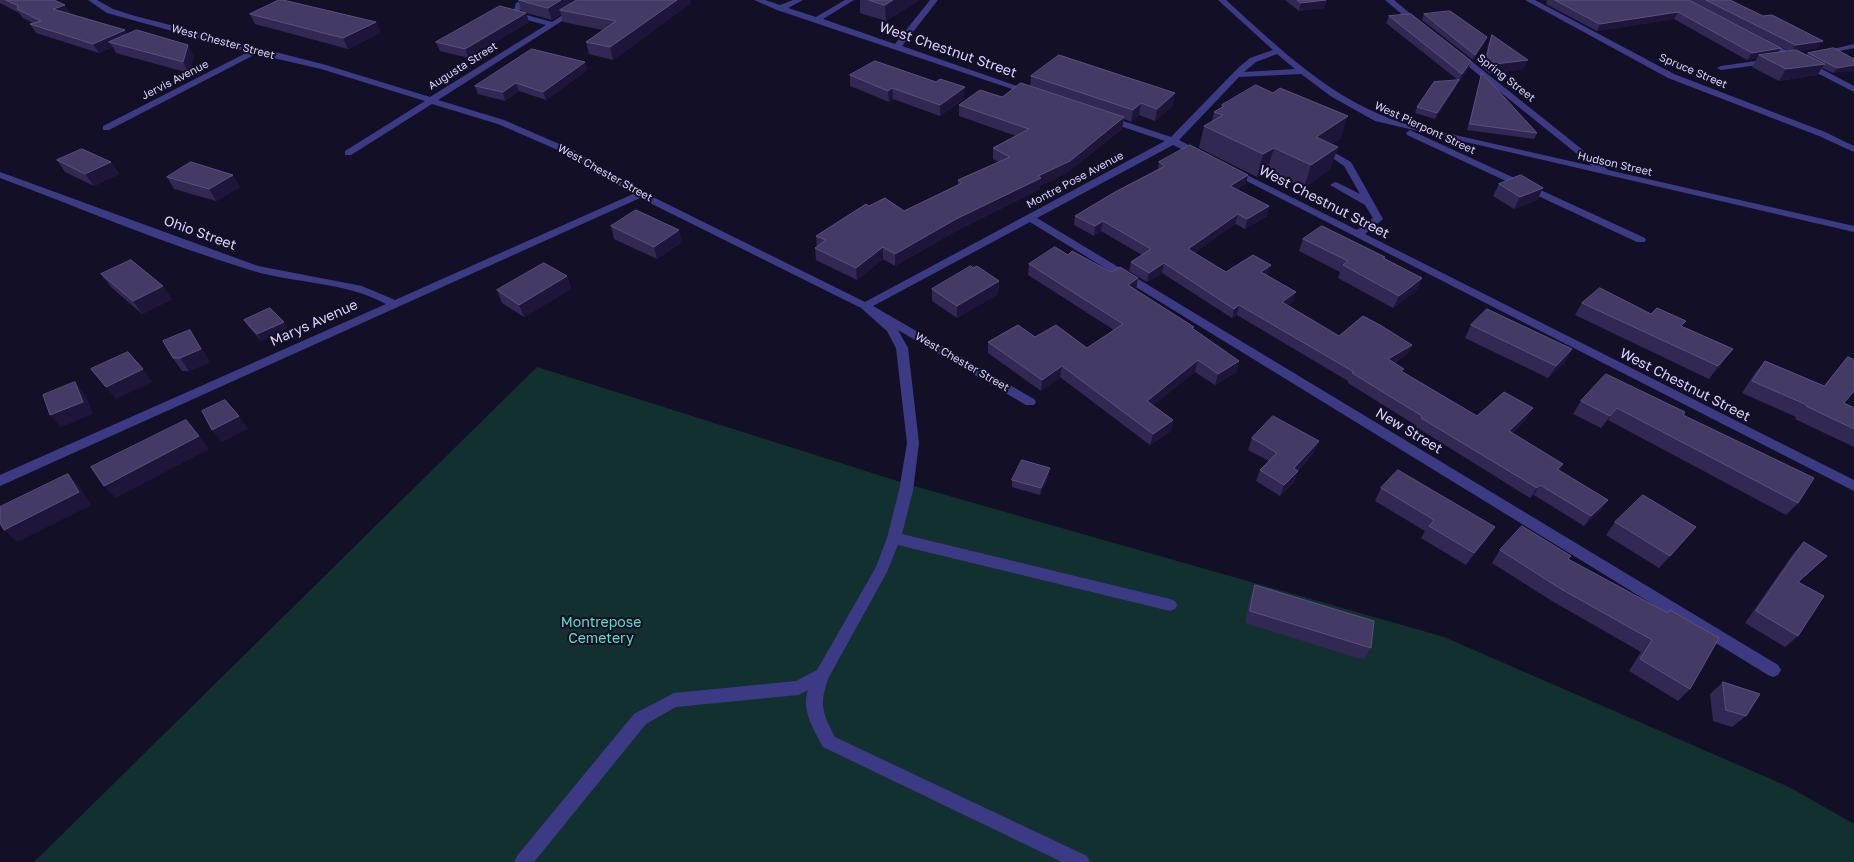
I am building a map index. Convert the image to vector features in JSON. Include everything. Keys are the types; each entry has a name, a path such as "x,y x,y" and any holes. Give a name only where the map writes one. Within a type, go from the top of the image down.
{"street":[{"name":"West Chester Street","path":"92,0 110,11 255,52 323,67 501,122 570,152 640,194 865,306 1030,402"},
{"path":"528,0 519,5 515,14 552,24"},
{"name":"Augusta Street","path":"348,153 591,0"},
{"name":"West Chestnut Street","path":"758,0 1043,97"},
{"path":"780,8 800,0"},
{"path":"816,20 850,0"},
{"path":"897,48 934,0"},
{"name":"West Pierpont Street","path":"1222,0 1278,51 1329,92 1372,116 1641,240"},
{"path":"1389,0 1427,30"},
{"name":"Spruce Street","path":"1530,0 1671,76 1854,148"},
{"path":"1759,40 1854,90"},
{"path":"1721,68 1794,58 1854,46"},
{"name":"Spring Street","path":"1449,48 1609,174"},
{"name":"Montre Pose Avenue","path":"865,306 1174,141 1236,75 1253,60 1278,51"},
{"name":"Jervis Avenue","path":"106,128 255,52"},
{"path":"1236,75 1304,71"},
{"path":"1099,116 1174,141 1209,159"},
{"name":"Hudson Street","path":"1372,116 1400,125 1609,174 1854,229"},
{"path":"1335,156 1348,164 1378,219 1358,235"},
{"name":"West Chestnut Street","path":"1226,168 1854,486"},
{"name":"Ohio Street","path":"0,174 256,268 363,290 382,296 393,303"},
{"path":"1335,185 1369,203"},
{"name":"Marys Avenue","path":"0,481 393,303 640,194"},
{"name":"New Street","path":"1030,218 1772,670"},
{"path":"865,306 892,329 902,348 909,395 913,443 906,492 894,538 882,568 822,675 814,696 816,718 829,742 1081,862"},
{"path":"894,538 1170,605"},
{"path":"523,862 640,719 674,700 798,688 822,675"}],"green space":[{"name":"Montrepose Cemetery","path":"537,367 907,484 1444,637 1789,787 1854,824 1854,862 34,862"}],"building":[{"path":"6,0 54,0 65,5 53,9 125,30 93,44 30,24 41,21 17,9 18,6"},
{"path":"279,0 376,22 343,38 250,14"},
{"path":"519,0 561,0 548,8"},
{"path":"577,0 677,0 610,47 586,42 616,21 560,10"},
{"path":"869,0 893,0 885,5"},
{"path":"1297,0 1326,0 1301,3"},
{"path":"1555,0 1689,0 1781,48 1752,53 1678,12 1600,24"},
{"path":"1706,0 1730,0 1763,16 1772,15 1823,41 1796,45"},
{"path":"500,6 526,13 465,49 436,42"},
{"path":"1450,11 1487,37 1475,55 1424,14"},
{"path":"1411,14 1471,61 1462,74 1389,16"},
{"path":"137,30 188,45 183,62 109,42"},
{"path":"1492,35 1528,60 1495,64 1487,58"},
{"path":"1834,48 1854,59 1854,65 1837,68 1808,53"},
{"path":"532,49 585,62 543,92 516,83 503,92 475,86"},
{"path":"1796,50 1825,64 1786,69 1759,55"},
{"path":"1059,55 1175,93 1157,109 1141,103 1133,110 1031,76"},
{"path":"875,61 936,82 940,79 965,87 940,105 892,88 888,91 850,75"},
{"path":"1482,73 1537,133 1470,124"},
{"path":"1459,80 1437,113 1417,107 1434,82"},
{"path":"1021,83 1124,117 1070,161 1038,176 1041,178 956,219 895,254 883,247 856,268 815,248 826,240 816,236 866,204 869,206 885,198 904,211 962,183 958,180 1010,157 993,148 1029,129 959,105 980,90 1002,97"},
{"path":"1256,85 1273,93 1280,88 1348,116 1316,137 1338,147 1311,165 1274,148 1263,154 1204,126 1223,115 1214,112 1224,106 1222,105"},
{"path":"1190,145 1248,175 1230,186 1269,206 1247,219 1238,214 1188,249 1226,272 1253,255 1271,265 1261,272 1296,292 1282,302 1339,336 1363,316 1380,325 1412,345 1388,359 1404,369 1401,371 1477,416 1504,392 1533,408 1509,431 1563,464 1557,469 1608,500 1591,516 1540,485 1537,488 1421,418 1422,416 1352,373 1354,372 1239,305 1234,309 1164,263 1149,273 1131,262 1151,249 1103,221 1095,226 1075,216 1115,192 1165,166 1159,162"},
{"path":"82,149 111,162 85,174 57,160"},
{"path":"191,162 233,175 209,189 167,177"},
{"path":"1521,175 1543,188 1520,197 1499,184"},
{"path":"636,210 679,230 654,247 611,226"},
{"path":"1322,226 1385,257 1383,258 1422,278 1399,296 1343,265 1348,261 1303,239"},
{"path":"1055,247 1068,255 1072,251 1111,272 1120,267 1138,278 1128,285 1194,327 1192,328 1239,361 1218,374 1198,360 1147,401 1173,420 1153,434 1062,366 1042,380 988,342 1018,325 1035,337 1056,325 1087,348 1123,324 1029,264"},
{"path":"131,260 163,286 133,301 101,274"},
{"path":"544,263 567,276 519,305 497,290"},
{"path":"971,266 973,268 977,266 999,281 957,306 932,289"},
{"path":"1600,288 1651,314 1657,308 1686,321 1681,326 1733,349 1718,366 1582,303"},
{"path":"270,308 284,322 257,334 244,320"},
{"path":"1487,309 1572,349 1556,366 1471,325"},
{"path":"190,330 201,349 180,358 173,358 163,341"},
{"path":"128,352 143,369 106,387 91,369"},
{"path":"1848,357 1854,360 1854,391 1844,403 1854,408 1854,429 1807,405 1752,381 1765,361 1824,386"},
{"path":"1606,374 1685,412 1683,415 1814,478 1798,503 1617,408 1610,416 1581,401"},
{"path":"75,382 83,402 50,415 43,395"},
{"path":"225,400 239,416 212,430 202,411"},
{"path":"1273,416 1319,441 1294,468 1298,471 1284,485 1260,470 1277,453 1252,438"},
{"path":"186,420 199,436 104,486 91,467"},
{"path":"1022,460 1050,468 1041,488 1012,480"},
{"path":"1398,470 1495,527 1474,553 1429,526 1434,520 1381,488"},
{"path":"68,474 79,492 4,530 0,523 0,507"},
{"path":"1643,495 1696,527 1670,556 1615,522"},
{"path":"1522,526 1571,556 1568,559 1668,613 1670,610 1719,638 1690,689 1640,659 1652,640 1561,589 1500,550"},
{"path":"1804,542 1827,556 1798,582 1824,596 1798,636 1756,611"},
{"path":"1255,585 1374,621 1371,648 1250,611"},
{"path":"1723,682 1760,694 1746,716 1726,710"}]}
